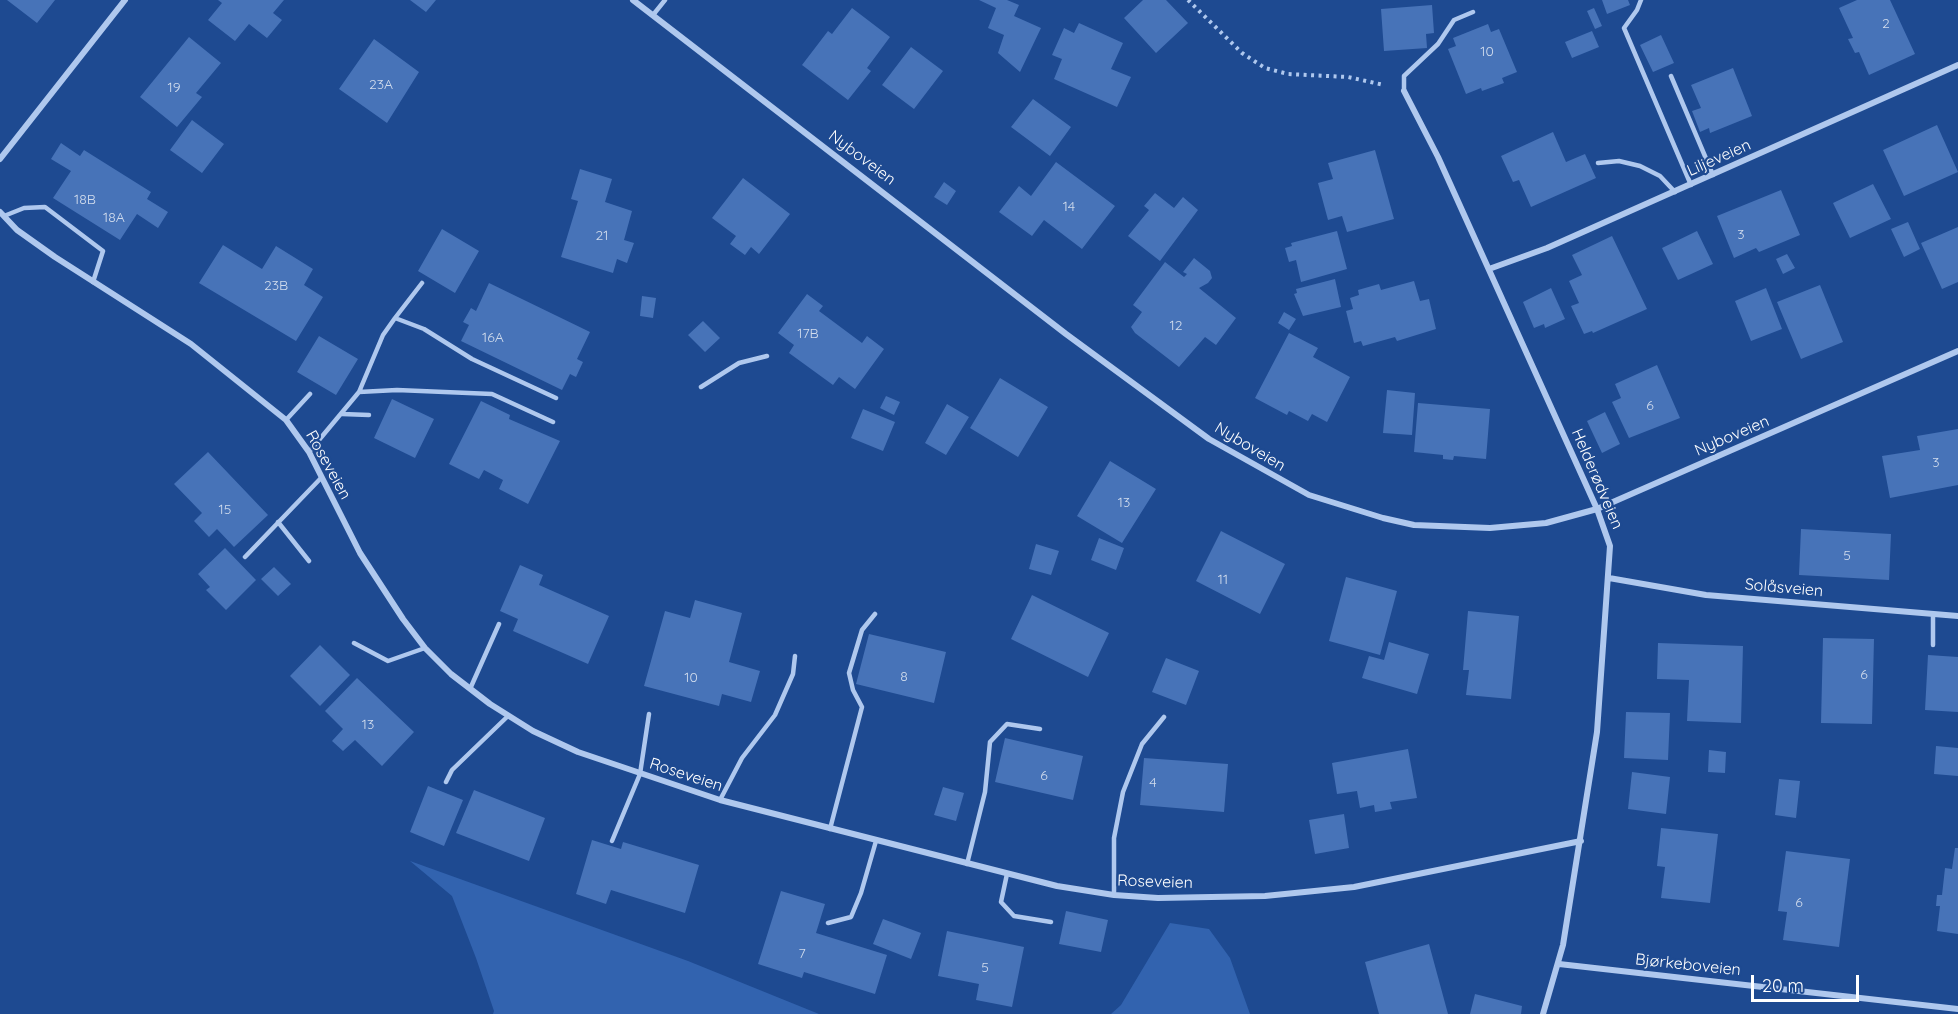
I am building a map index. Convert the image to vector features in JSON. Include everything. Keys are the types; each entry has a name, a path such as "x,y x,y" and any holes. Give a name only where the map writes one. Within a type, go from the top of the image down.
{"street":[{"path":"0,159 124,0"},
{"name":"Nyboveien","path":"633,0 1066,334 1209,439 1309,495 1383,518 1414,525 1451,528 1546,523 1597,509 1958,351"},
{"name":"Liljeveien","path":"1489,269 1547,248 1958,65"},
{"name":"Helderødveien","path":"1404,91 1422,123 1489,269 1597,509 1610,546 1598,732 1559,964 1543,1014"},
{"name":"Roseveien","path":"2,214 17,230 93,282 191,344 286,420 309,452 360,553 425,648 470,689 508,716 578,752 720,800 1007,874 1057,886 1114,895 1158,898 1265,896 1354,887 1581,841"},
{"name":"Solåsveien","path":"1609,578 1706,594 1958,616"},
{"name":"Bjørkeboveien","path":"1559,964 1958,1009"}],"lane":[{"path":"653,15 664,0"},
{"path":"1641,0 1624,28 1691,185"},
{"path":"1404,91 1404,76 1438,44 1454,20 1473,12"},
{"path":"1671,76 1713,175"},
{"path":"1598,164 1619,161 1640,166 1660,176 1675,192"},
{"path":"2,214 24,208 45,207 103,252 93,282"},
{"path":"309,452 359,392 383,335 422,283"},
{"path":"395,318 424,329 472,359 556,398"},
{"path":"700,387 739,363 767,357"},
{"path":"359,392 398,390 492,394 553,422"},
{"path":"286,420 310,394"},
{"path":"342,414 369,415"},
{"path":"245,556 321,478"},
{"path":"278,522 309,561"},
{"path":"830,829 862,707 853,690 849,673 862,630 875,614"},
{"path":"1933,614 1933,645"},
{"path":"470,689 499,624"},
{"path":"354,643 388,661 425,648"},
{"path":"720,800 742,758 775,715 793,674 795,656"},
{"path":"612,842 640,774 649,714"},
{"path":"446,782 452,770 508,716"},
{"path":"1114,895 1114,838 1123,792 1142,744 1164,717"},
{"path":"967,864 985,792 990,742 1007,724 1040,729"},
{"path":"828,923 851,916 861,893 876,841"},
{"path":"1007,874 1001,902 1014,916 1051,922"}],"path":[{"path":"1188,0 1242,53 1265,68 1288,74 1330,75 1362,80 1404,91"}],"shaded area":[{"path":"410,861 688,961 819,1014 493,1014 494,1011 476,958 452,896"},
{"path":"1170,923 1209,929 1230,958 1250,1014 1111,1014 1121,1005"}],"building":[{"path":"7,0 55,0 37,23"},
{"path":"218,0 284,0 273,13 282,20 267,38 249,24 235,41 208,20 222,3"},
{"path":"410,0 436,0 426,12"},
{"path":"979,0 1007,0 1019,5 1014,16 1041,28 1020,72 998,53 1004,35 988,28 996,8"},
{"path":"1143,0 1166,0 1188,23 1156,53 1124,18"},
{"path":"1602,0 1628,0 1630,5 1607,14"},
{"path":"1857,0 1890,0 1915,54 1869,75 1859,52 1855,53 1848,39 1853,38 1839,8"},
{"path":"1432,5 1434,33 1426,34 1427,48 1384,51 1381,9"},
{"path":"852,8 890,37 867,68 871,71 848,100 802,65 828,31 832,34"},
{"path":"1594,8 1602,26 1595,29 1587,11"},
{"path":"1079,23 1123,43 1111,69 1131,77 1117,107 1054,79 1062,59 1052,55 1064,28 1074,33"},
{"path":"1488,24 1491,32 1499,29 1517,72 1502,78 1504,83 1466,94 1448,49 1456,46 1453,38"},
{"path":"1592,31 1599,47 1572,58 1565,42"},
{"path":"1661,35 1674,63 1653,72 1640,45"},
{"path":"189,37 221,63 196,93 202,97 177,127 140,97"},
{"path":"374,39 419,72 387,123 339,89"},
{"path":"911,47 943,71 914,109 882,85"},
{"path":"1733,68 1752,116 1710,133 1709,128 1700,132 1692,111 1701,108 1691,85"},
{"path":"1033,99 1071,127 1050,156 1011,127"},
{"path":"192,120 224,144 202,173 170,150"},
{"path":"1937,125 1958,172 1904,196 1883,150"},
{"path":"1553,132 1566,162 1585,154 1596,178 1531,207 1519,180 1513,182 1501,156"},
{"path":"61,143 80,156 84,150 151,192 147,199 168,212 158,228 137,214 120,240 53,198 71,171 51,159"},
{"path":"1375,150 1394,219 1347,232 1342,216 1328,220 1318,183 1333,179 1328,163"},
{"path":"1056,162 1115,206 1082,249 1044,220 1032,236 999,212 1019,186 1031,196"},
{"path":"580,169 612,179 605,202 632,211 624,240 634,243 627,263 617,259 613,273 561,257 578,201 571,199"},
{"path":"743,178 790,214 759,254 751,247 745,255 730,244 736,236 712,218"},
{"path":"944,182 956,191 947,205 934,197"},
{"path":"1873,184 1891,219 1850,238 1833,203"},
{"path":"1781,190 1800,235 1759,252 1756,248 1734,258 1717,216"},
{"path":"1155,193 1174,208 1183,197 1198,210 1160,261 1128,236 1149,210 1144,206"},
{"path":"1908,222 1920,249 1904,257 1891,229"},
{"path":"1958,227 1958,282 1942,289 1921,243"},
{"path":"442,229 479,251 455,293 418,271"},
{"path":"1337,231 1347,269 1301,282 1296,260 1289,262 1285,248 1292,246 1291,243"},
{"path":"1697,231 1713,264 1678,280 1662,248"},
{"path":"1612,236 1647,309 1593,333 1592,331 1584,334 1571,306 1579,303 1569,281 1582,275 1572,255"},
{"path":"223,245 262,269 276,246 313,269 304,285 323,297 296,341 199,283"},
{"path":"1787,254 1795,268 1783,274 1776,259"},
{"path":"1194,258 1210,271 1212,278 1199,288 1236,318 1216,345 1205,337 1179,367 1135,333 1131,327 1142,312 1133,305 1165,262 1184,277 1187,274 1183,272"},
{"path":"1335,279 1341,307 1303,316 1294,294 1297,293 1296,289"},
{"path":"1414,281 1420,301 1429,299 1436,329 1397,341 1395,337 1363,346 1361,341 1354,343 1346,311 1353,309 1350,298 1359,295 1358,290 1379,284 1381,290"},
{"path":"489,283 590,332 577,359 583,362 576,377 570,374 562,390 461,341 469,325 463,322 471,308 476,311"},
{"path":"1820,285 1843,342 1801,359 1777,302"},
{"path":"1551,288 1565,319 1545,328 1544,324 1534,328 1523,302"},
{"path":"1766,288 1782,329 1751,341 1735,301"},
{"path":"807,294 823,306 819,311 862,343 867,336 884,349 855,389 839,377 833,385 789,353 794,345 778,333"},
{"path":"642,296 656,298 653,318 640,316"},
{"path":"1284,312 1296,319 1289,330 1278,323"},
{"path":"703,321 720,338 705,352 688,335"},
{"path":"1289,333 1318,348 1313,357 1350,377 1327,422 1312,414 1308,421 1289,411 1287,415 1255,398"},
{"path":"319,336 358,359 336,395 297,372"},
{"path":"1657,365 1680,418 1629,438 1612,402 1621,398 1615,384"},
{"path":"1000,378 1048,407 1018,457 970,428"},
{"path":"1387,390 1415,393 1412,435 1383,433"},
{"path":"886,396 900,402 894,415 880,408"},
{"path":"392,399 434,419 415,458 374,438"},
{"path":"481,401 510,415 509,419 560,441 528,504 499,489 503,480 484,470 479,479 449,464"},
{"path":"1418,403 1490,409 1486,459 1454,456 1453,460 1443,459 1443,455 1414,452"},
{"path":"947,404 969,417 946,455 925,443"},
{"path":"863,409 895,422 883,451 851,438"},
{"path":"1605,412 1620,444 1602,453 1587,421"},
{"path":"1958,429 1958,485 1890,498 1882,456 1920,450 1917,436"},
{"path":"208,452 268,515 234,547 217,529 209,537 194,521 202,513 174,484"},
{"path":"1110,461 1156,489 1122,543 1077,516"},
{"path":"1801,529 1891,534 1889,580 1799,575"},
{"path":"1221,531 1285,564 1260,614 1196,581"},
{"path":"1099,538 1124,548 1116,570 1091,560"},
{"path":"1036,544 1059,551 1051,575 1029,569"},
{"path":"225,548 256,580 226,610 206,590 210,587 198,574"},
{"path":"520,565 543,575 539,585 609,616 588,664 513,631 518,619 500,611"},
{"path":"274,567 291,584 278,596 261,579"},
{"path":"1346,577 1397,591 1380,655 1329,641"},
{"path":"1032,595 1109,633 1088,677 1011,639"},
{"path":"695,600 742,613 729,662 760,671 751,702 722,694 719,706 644,686 665,611 690,618"},
{"path":"1468,611 1519,616 1511,699 1466,695 1469,670 1463,670"},
{"path":"869,634 946,652 934,703 856,684"},
{"path":"1823,638 1874,639 1872,724 1821,723"},
{"path":"1389,642 1429,654 1417,694 1362,678 1369,656 1384,660"},
{"path":"1658,643 1743,646 1741,723 1687,721 1689,680 1657,679"},
{"path":"320,645 350,675 320,706 290,676"},
{"path":"1928,655 1958,657 1958,712 1925,710"},
{"path":"1166,658 1199,671 1186,705 1152,692"},
{"path":"357,678 414,732 382,766 355,740 343,751 332,741 343,729 325,711"},
{"path":"1626,712 1670,713 1668,760 1624,758"},
{"path":"1005,738 1083,756 1073,800 995,782"},
{"path":"1936,746 1958,748 1958,776 1934,774"},
{"path":"1408,749 1417,798 1390,802 1392,809 1375,812 1374,805 1360,808 1357,791 1337,794 1332,763"},
{"path":"1709,750 1726,752 1725,773 1708,772"},
{"path":"1144,758 1228,764 1224,812 1140,805"},
{"path":"1632,772 1670,777 1666,814 1628,809"},
{"path":"1779,779 1800,781 1796,818 1775,815"},
{"path":"428,786 463,800 444,846 410,832"},
{"path":"943,787 964,793 956,821 934,815"},
{"path":"474,790 545,818 529,861 456,833"},
{"path":"1344,814 1349,848 1315,854 1309,820"},
{"path":"1661,828 1718,834 1710,903 1661,898 1665,867 1657,866"},
{"path":"592,840 621,849 623,842 699,865 685,913 611,890 606,904 576,894"},
{"path":"1955,848 1958,848 1958,934 1937,931 1940,906 1936,906 1937,895 1942,895 1945,868 1952,869"},
{"path":"1786,851 1850,859 1839,947 1783,940 1787,912 1778,911"},
{"path":"781,891 825,904 816,933 887,955 875,994 804,972 802,978 758,964"},
{"path":"1066,911 1108,920 1101,952 1059,944"},
{"path":"883,919 921,933 911,959 873,944"},
{"path":"947,931 1024,947 1012,1007 976,1000 979,984 938,976"},
{"path":"1429,944 1448,1014 1379,1014 1365,962"},
{"path":"1475,994 1522,1006 1521,1014 1470,1014"}]}
